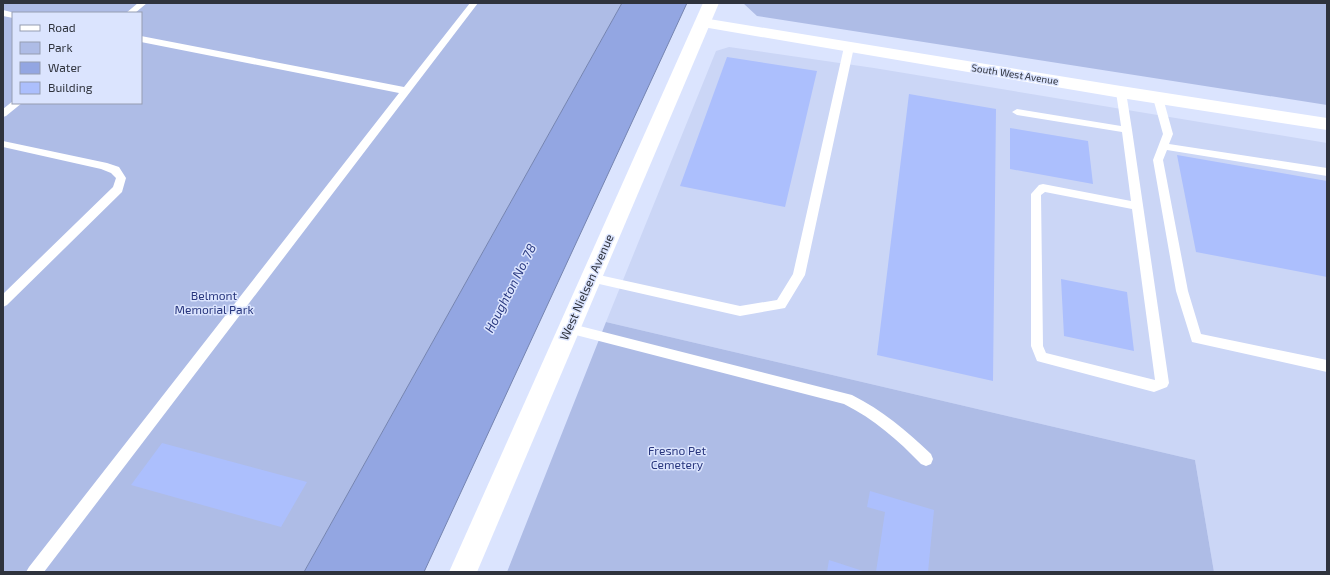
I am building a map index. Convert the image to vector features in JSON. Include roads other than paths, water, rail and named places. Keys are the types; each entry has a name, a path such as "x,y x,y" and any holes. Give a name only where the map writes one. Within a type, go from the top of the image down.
{"street":[{"name":"West Nielsen Avenue","path":"463,572 568,328 711,3"},
{"name":"South West Avenue","path":"703,23 1158,98 1327,124"}],"lane":[{"path":"131,12 143,3"},
{"path":"34,572 474,3"},
{"path":"142,39 407,91"},
{"path":"590,278 740,311 781,304 799,275 849,47"},
{"path":"1121,92 1138,206 1162,383 1154,386 1042,356 1037,346 1036,194 1043,188 1138,206"},
{"path":"1158,98 1168,134 1158,160 1182,291 1196,338 1327,366"},
{"path":"3,114 16,104"},
{"path":"1017,112 1127,130"},
{"path":"3,144 103,166 115,170 121,178 118,189 3,302"},
{"path":"1163,146 1327,172"},
{"path":"568,328 847,399 864,406 896,430 926,459"}],"water":[{"name":"Houghton No. 78","path":"622,3 687,3 424,572 304,572"}],"park label":[{"name":"Belmont Memorial Park","path":"214,302"},
{"name":"Fresno Pet Cemetery","path":"677,457"}]}
